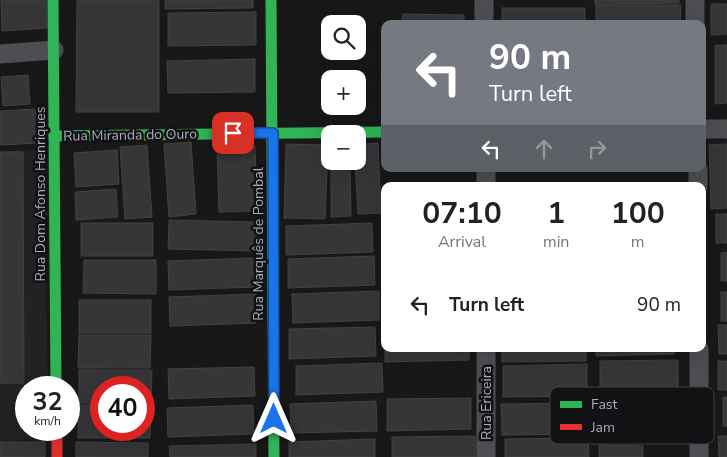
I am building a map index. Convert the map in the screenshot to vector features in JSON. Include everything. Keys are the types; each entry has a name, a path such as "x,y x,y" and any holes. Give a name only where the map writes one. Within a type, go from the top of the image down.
{"street":[{"name":"Rua Dom Afonso Henriques","path":"53,0 56,376"},
{"name":"Rua Marquês de Pombal","path":"271,0 274,457"},
{"path":"484,0 484,20"},
{"path":"695,0 696,20"},
{"path":"0,54 54,50"},
{"path":"706,129 727,129"},
{"name":"Rua Miranda do Ouro","path":"54,136 381,132"},
{"name":"Rua Ericeira","path":"486,352 486,457"},
{"path":"699,352 699,387"},
{"path":"56,441 57,457"},
{"path":"699,444 699,457"}],"shaded area":[{"path":"43,150 48,376 15,376 15,440 0,441 0,151"}],"building":[{"path":"1,0 46,0 47,28 2,31"},
{"path":"77,0 159,0 159,112 76,112"},
{"path":"165,0 253,0 253,8 165,9"},
{"path":"595,0 679,0 679,3 595,4"},
{"path":"711,4 727,4 727,34 711,35"},
{"path":"596,5 681,5 680,20 596,20"},
{"path":"502,8 585,8 585,20 502,20"},
{"path":"256,12 256,45 168,46 168,13"},
{"path":"403,14 464,15 464,20 402,20"},
{"path":"715,45 727,45 727,103 715,104"},
{"path":"255,59 255,92 168,93 167,61"},
{"path":"28,75 30,104 3,106 1,77"},
{"path":"36,109 37,143 0,145 0,111"},
{"path":"191,142 196,214 169,217 164,144"},
{"path":"378,143 381,213 358,214 356,170 366,170 366,144"},
{"path":"286,144 321,145 321,170 327,170 325,219 284,218"},
{"path":"727,144 727,208 711,209 709,145"},
{"path":"147,145 152,217 125,219 120,147"},
{"path":"255,146 257,211 219,212 217,147"},
{"path":"117,150 119,184 76,187 74,153"},
{"path":"0,152 23,152 24,376 15,376 15,383 0,383"},
{"path":"331,170 350,170 351,216 331,217"},
{"path":"116,189 118,217 76,220 75,192"},
{"path":"716,214 727,214 727,243 716,243"},
{"path":"169,220 257,222 257,251 168,249"},
{"path":"81,223 153,223 153,256 81,256"},
{"path":"372,223 373,252 286,255 286,226"},
{"path":"727,252 727,281 721,281 721,253"},
{"path":"374,256 375,285 288,288 288,259"},
{"path":"255,258 256,287 169,290 168,261"},
{"path":"84,260 156,260 156,294 83,293"},
{"path":"379,291 379,320 293,323 292,294"},
{"path":"721,292 727,292 727,321 721,321"},
{"path":"255,294 256,323 170,326 169,297"},
{"path":"79,300 151,300 151,333 79,333"},
{"path":"718,325 727,325 727,354 719,354"},
{"path":"375,327 376,356 289,359 289,329"},
{"path":"79,335 151,335 150,368 78,368"},
{"path":"385,352 469,352 469,360 385,362"},
{"path":"502,352 586,352 586,361 502,362"},
{"path":"596,352 674,352 674,354 596,356"},
{"path":"678,360 678,387 600,387 600,361"},
{"path":"718,361 727,361 727,390 718,390"},
{"path":"382,363 383,392 296,395 296,366"},
{"path":"587,364 587,387 550,387 550,396 503,397 503,366"},
{"path":"254,367 255,396 169,399 168,369"},
{"path":"79,370 152,370 152,376 90,376 90,403 80,403"},
{"path":"723,397 727,397 727,426 723,426"},
{"path":"471,398 471,429 387,431 387,399"},
{"path":"376,401 377,431 291,433 290,404"},
{"path":"550,403 550,434 502,435 501,404"},
{"path":"80,405 90,405 90,438 80,438"},
{"path":"253,405 254,434 168,437 167,408"},
{"path":"475,436 476,457 392,457 392,437"},
{"path":"718,436 727,436 727,457 719,457"},
{"path":"550,438 550,444 588,444 589,457 505,457 505,439"},
{"path":"375,439 375,457 289,457 289,442"},
{"path":"0,442 45,442 45,457 0,457"},
{"path":"76,442 148,443 148,457 76,457"},
{"path":"256,444 256,457 170,457 169,446"},
{"path":"599,445 643,446 643,457 599,457"}],"traffic: fast":[{"path":"53,0 56,376"},
{"path":"271,0 274,457"},
{"path":"54,136 381,132"}],"traffic: jam":[{"path":"57,441 57,457"}],"route":[{"path":"233,133 273,133 274,419"}]}
